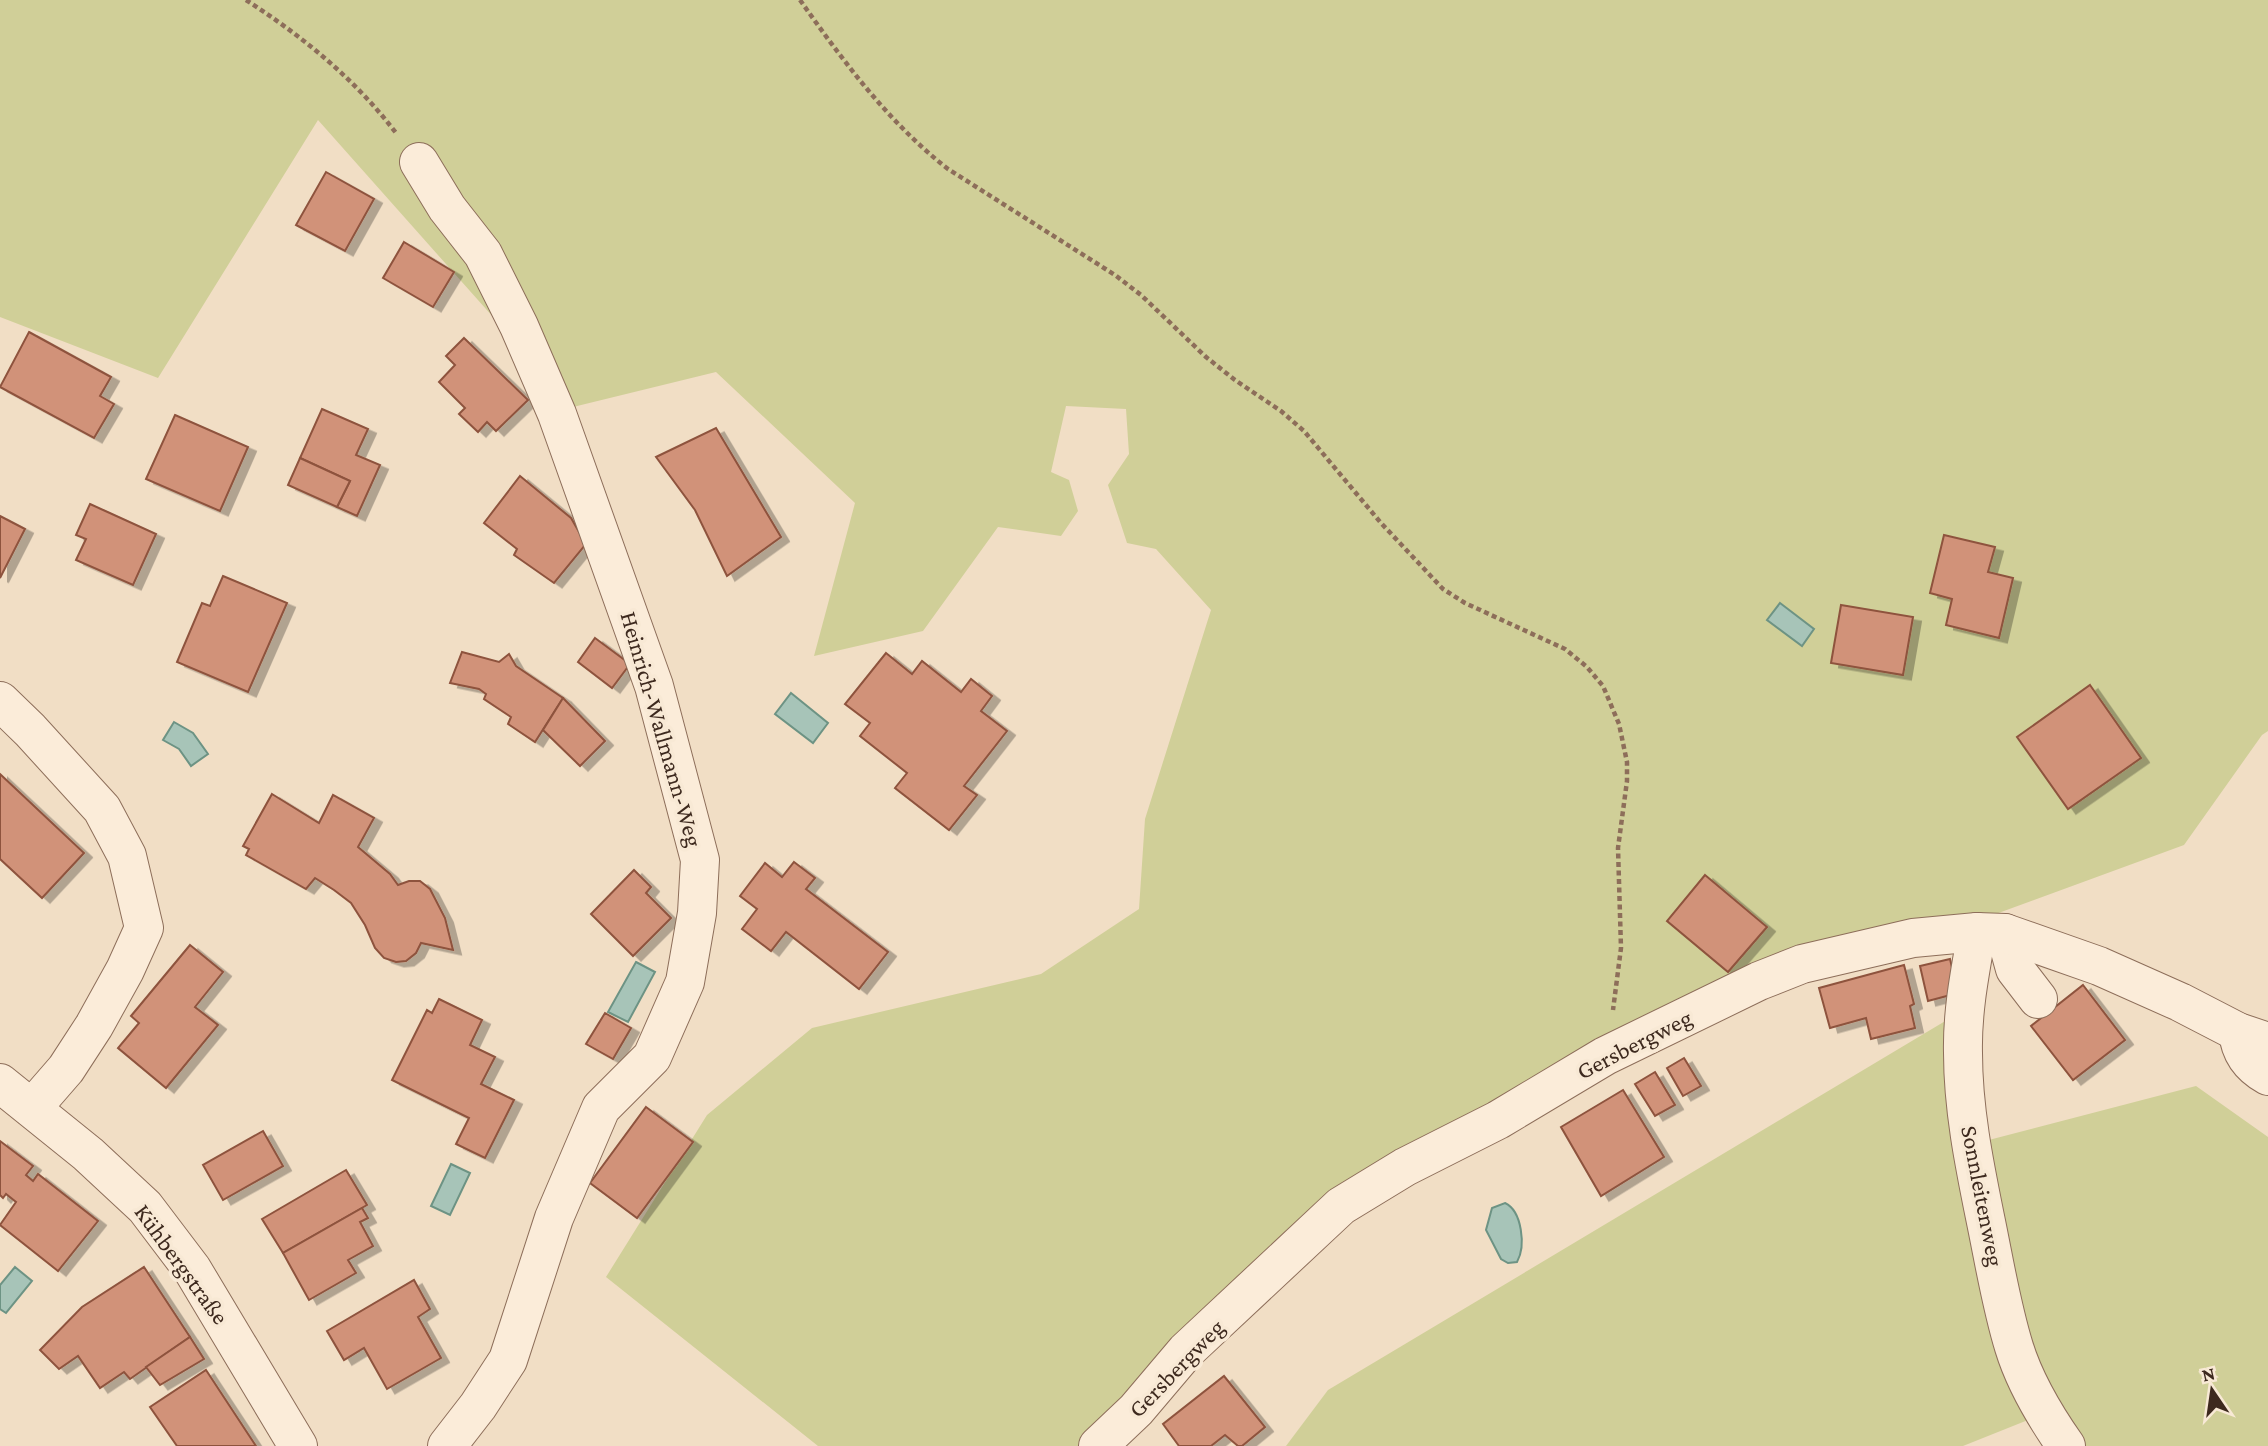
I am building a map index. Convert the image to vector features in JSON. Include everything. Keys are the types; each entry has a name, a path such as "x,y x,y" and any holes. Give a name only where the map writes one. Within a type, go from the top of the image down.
{"street":[{"name":"Heinrich-Wallmann-Weg","path":"419,162 447,208 483,254 519,326 557,414 654,686 700,860 697,913 685,982 652,1057 601,1108 554,1218 508,1360 478,1406 447,1446"},
{"path":"0,701 102,809 127,856 144,928 125,970 94,1026 66,1069 33,1107"},
{"name":"Gersbergweg","path":"1098,1446 1136,1410 1186,1351 1340,1206 1405,1167 1497,1120 1605,1056 1759,981 1802,964 1913,938 1991,932 2099,965 2253,1037"},
{"path":"1991,932 2038,999"},
{"name":"Sonnleitenweg","path":"1991,932 1964,1013 1962,1054 1965,1094 1979,1188 2014,1348 2028,1384 2066,1446"},
{"path":"2253,1037 2241,1050 2252,1065 2268,1076"},
{"name":"Kühbergstraße","path":"0,1083 33,1107 145,1208 192,1269 298,1446"}],"path":[{"path":"246,0 312,46 358,88 419,162"},
{"path":"800,0 884,108 924,150 948,169 1115,275 1219,368 1294,422 1421,568 1453,597 1565,649 1597,677 1619,724 1627,772 1618,848 1621,921 1619,977 1605,1056"}],"shaded area":[{"path":"0,0 2268,0 2268,731 2262,735 2184,845 1993,915 1876,935 1362,1171 1085,1446 818,1446 606,1277 707,1115 812,1028 1041,974 1139,909 1145,819 1211,610 1156,549 1127,543 1108,485 1129,454 1126,409 1066,406 1051,472 1069,480 1078,511 1061,536 998,527 923,631 814,656 855,503 716,372 573,407 318,120 158,378 0,317"},
{"path":"1780,603 1814,629 1802,646 1767,620"},
{"path":"791,693 828,723 813,743 775,714"},
{"path":"174,722 193,733 208,754 191,766 179,749 163,740"},
{"path":"636,962 655,972 628,1022 608,1012"},
{"path":"1952,1017 1985,1141 2196,1086 2268,1137 2268,1446 2084,1446 2033,1418 1963,1446 1286,1446 1328,1390"},
{"path":"451,1164 470,1173 450,1215 431,1206"},
{"path":"1505,1203 1515,1213 1521,1230 1520,1255 1517,1262 1508,1263 1501,1259 1486,1230 1492,1208"},
{"path":"15,1267 32,1281 6,1313 0,1309 0,1285"}],"building":[{"path":"326,172 374,199 345,251 296,225"},
{"path":"404,242 454,272 433,307 383,278"},
{"path":"29,332 111,377 100,396 114,404 94,438 0,387"},
{"path":"464,338 528,400 496,431 487,422 478,432 459,414 465,408 439,382 455,365 446,356"},
{"path":"322,409 368,429 356,455 380,465 357,516 337,507 350,481 300,458"},
{"path":"175,415 248,447 220,511 146,479"},
{"path":"716,428 781,537 727,576 695,510 656,457"},
{"path":"300,458 350,481 337,507 288,485"},
{"path":"520,476 571,518 586,544 554,583 514,555 517,549 484,523"},
{"path":"90,504 156,534 133,585 76,560 86,539 76,535"},
{"path":"0,516 25,529 0,578"},
{"path":"1944,535 1995,547 1988,572 2013,578 1999,638 1946,625 1952,599 1930,593"},
{"path":"223,576 287,603 248,692 177,662 202,603 210,606"},
{"path":"1841,605 1913,617 1903,675 1831,663"},
{"path":"595,638 630,664 612,688 578,662"},
{"path":"462,652 499,662 509,654 516,666 563,698 535,742 508,724 511,717 484,699 486,694 479,689 450,683"},
{"path":"886,653 912,674 922,661 961,692 971,679 992,696 981,711 1007,731 964,786 977,795 949,830 895,788 907,773 860,736 870,723 845,704"},
{"path":"2090,685 2141,758 2068,809 2017,737"},
{"path":"563,698 605,741 580,766 543,730"},
{"path":"0,774 84,853 42,898 0,859"},
{"path":"272,794 319,823 333,795 374,818 358,847 390,874 398,885 420,881 430,889 445,918 453,950 421,943 416,953 406,961 396,962 384,958 375,948 351,903 334,890 315,878 306,889 246,855 249,849 243,846"},
{"path":"794,862 815,878 806,889 888,952 859,989 786,932 771,951 742,929 757,909 740,896 765,863 782,877"},
{"path":"634,870 651,887 646,893 671,918 633,956 591,914"},
{"path":"1705,875 1767,927 1728,972 1667,921"},
{"path":"190,945 223,972 195,1007 218,1025 166,1088 118,1048 139,1023 131,1016"},
{"path":"1950,959 1958,993 1928,1001 1920,966"},
{"path":"1904,965 1914,1004 1910,1006 1915,1028 1871,1039 1866,1018 1830,1028 1819,988"},
{"path":"2083,985 2125,1040 2073,1080 2031,1026"},
{"path":"439,999 482,1020 470,1045 495,1057 481,1084 514,1100 485,1158 456,1144 469,1118 392,1080 427,1010 432,1013"},
{"path":"605,1013 631,1028 613,1059 586,1044"},
{"path":"1684,1058 1701,1086 1683,1096 1667,1068"},
{"path":"1655,1072 1675,1105 1655,1116 1635,1084"},
{"path":"1623,1090 1664,1157 1601,1196 1561,1127"},
{"path":"646,1107 693,1142 637,1218 590,1183"},
{"path":"263,1131 283,1166 223,1200 203,1165"},
{"path":"0,1141 33,1166 26,1175 33,1181 38,1174 98,1221 58,1271 0,1225 16,1202 6,1194 3,1198 0,1195"},
{"path":"346,1170 367,1205 283,1253 262,1219"},
{"path":"362,1208 368,1218 360,1222 373,1246 348,1260 356,1273 309,1300 283,1253"},
{"path":"144,1267 190,1337 130,1379 124,1372 100,1388 78,1356 59,1369 40,1350 82,1307"},
{"path":"414,1280 430,1309 418,1317 441,1358 387,1389 364,1348 344,1360 327,1331"},
{"path":"190,1337 204,1359 160,1385 146,1367"},
{"path":"206,1370 256,1446 177,1446 150,1407"},
{"path":"1224,1376 1265,1427 1242,1446 1238,1446 1225,1435 1211,1446 1179,1446 1163,1424"}]}
